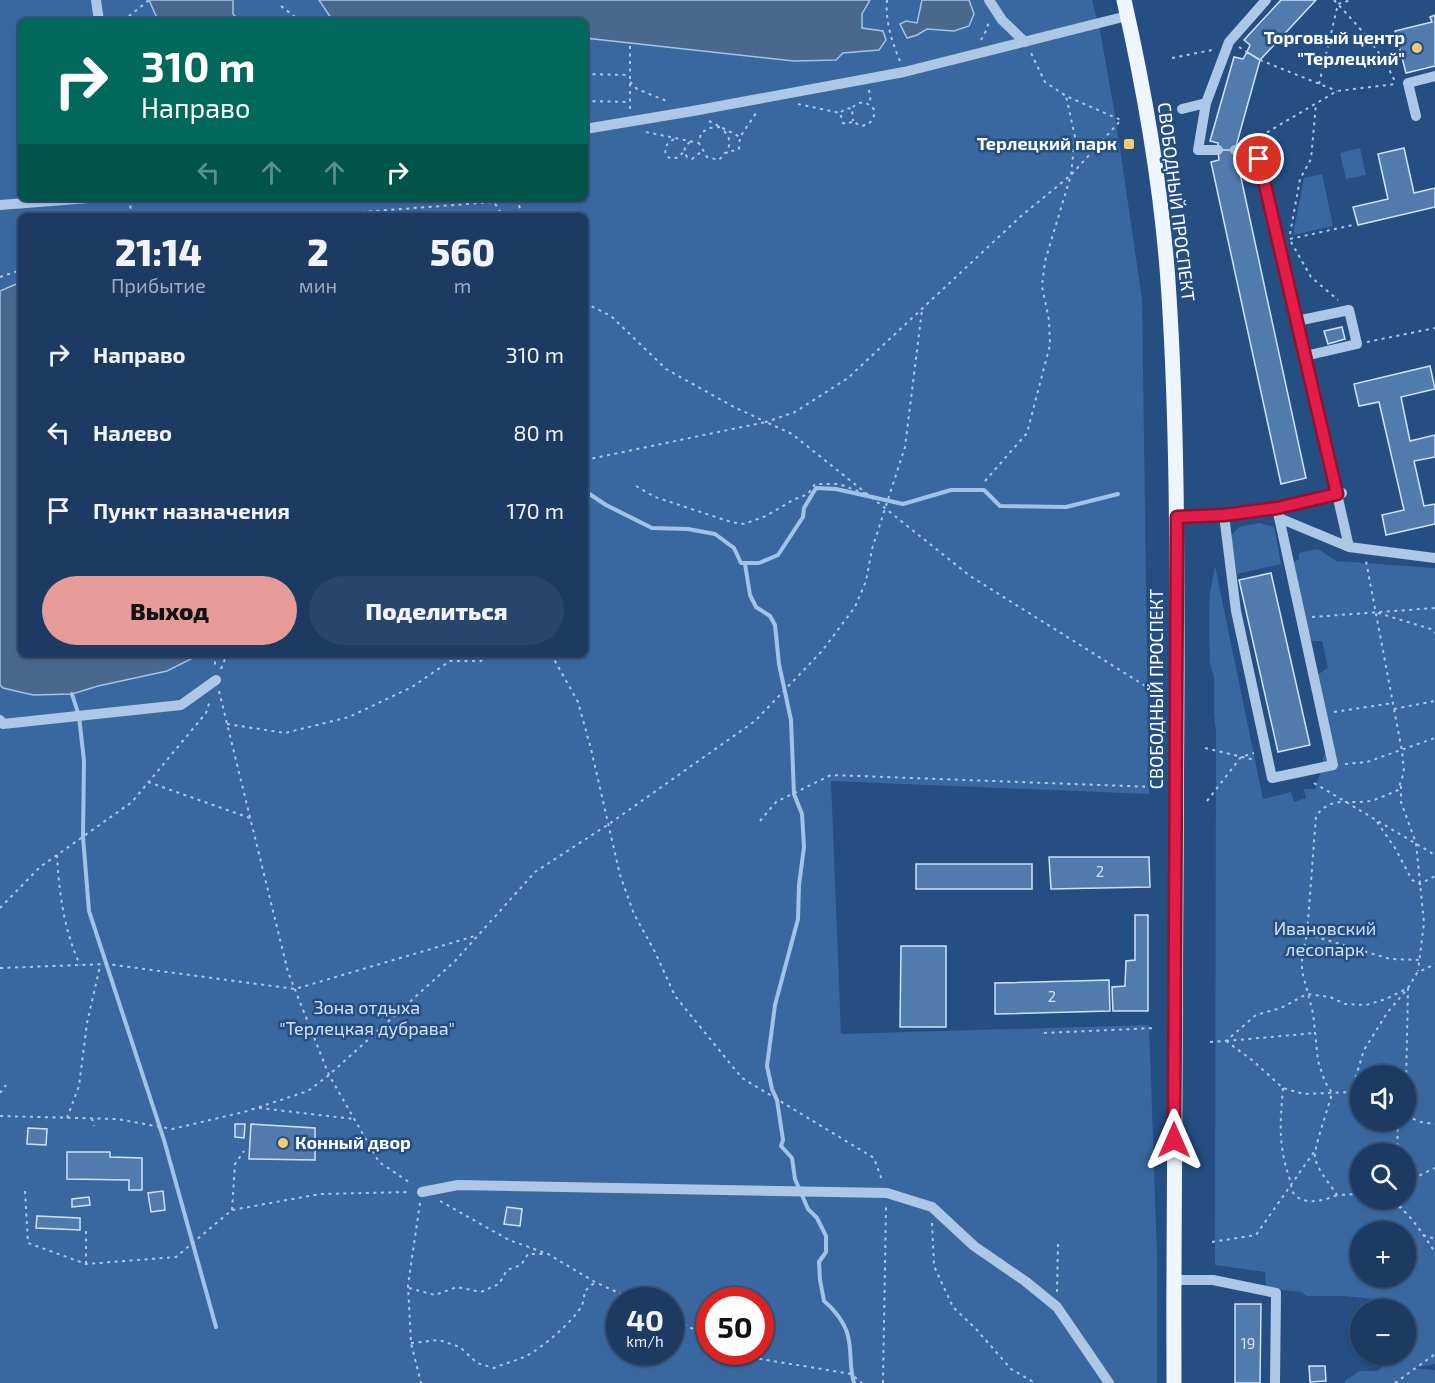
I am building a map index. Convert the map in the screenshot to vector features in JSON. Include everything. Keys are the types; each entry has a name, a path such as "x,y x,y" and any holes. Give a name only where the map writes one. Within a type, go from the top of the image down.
{"main road":[{"name":"СВОБОДНЫЙ ПРОСПЕКТ","path":"1124,0 1151,141 1169,292 1175,405 1177,517 1174,1383"}],"lane":[{"path":"96,0 99,18"},
{"path":"989,0 1002,20 1025,42"},
{"path":"1218,150 1198,150 1206,103 1229,42 1266,0"},
{"path":"588,129 904,72 1127,16"},
{"path":"1416,116 1408,82 1435,76"},
{"path":"1182,109 1206,103"},
{"path":"1235,150 1248,150 1259,159 1339,494 1348,547"},
{"path":"0,205 51,201"},
{"path":"1297,321 1349,310 1357,344 1305,356"},
{"path":"1177,517 1278,513 1339,494"},
{"path":"1224,515 1236,611 1272,778 1334,765 1278,513"},
{"path":"1278,513 1348,547 1435,558"},
{"path":"0,720 3,724 181,705 216,680"},
{"path":"422,1191 458,1185 887,1193 932,1208 974,1246 1025,1281 1056,1307 1109,1383"},
{"path":"1174,1280 1213,1280 1276,1293 1275,1383"}],"path":[{"path":"127,18 149,0"},
{"path":"887,0 886,12 893,43 904,72"},
{"path":"1335,0 1367,37 1389,68 1396,84"},
{"path":"1338,4 1351,0"},
{"path":"1319,84 1338,4"},
{"path":"281,6 296,18"},
{"path":"968,57 980,43 987,29 990,12"},
{"path":"588,459 766,422 795,412 848,378 1020,217 1071,174 1121,120 1066,96 1045,82 1025,42"},
{"path":"630,46 630,122"},
{"path":"1172,58 1227,47"},
{"path":"1260,60 1337,91"},
{"path":"588,74 630,75"},
{"path":"630,82 637,89 693,111 741,137"},
{"path":"1248,150 1255,138 1337,91 1408,82"},
{"path":"985,481 1027,433 1050,345 1049,320 1042,286 1045,261 1071,174 1075,137 1066,96"},
{"path":"721,127 709,128 701,133 699,143 707,157 718,160 727,153 739,149 741,137 766,98"},
{"path":"588,101 630,102"},
{"path":"840,113 864,102 871,105 875,111 874,119 869,125 860,126 853,121"},
{"path":"798,104 840,113"},
{"path":"1316,104 1311,159 1300,179 1290,235 1311,277 1349,310"},
{"path":"852,108 853,121"},
{"path":"840,113 843,123 848,124 853,121"},
{"path":"721,127 728,135 730,143 727,153"},
{"path":"643,132 699,143"},
{"path":"675,138 666,144 664,149 666,156 672,159 679,157 690,142"},
{"path":"684,152 692,159 702,151"},
{"path":"344,213 482,201"},
{"path":"1278,242 1353,225"},
{"path":"0,277 18,271"},
{"path":"588,304 611,316 666,369 734,408 792,434 970,576 1148,687 1154,697"},
{"path":"0,1116 117,1119 172,1129 257,1108 308,1091 329,1075 455,961 536,872 756,721 822,651 855,607 866,581 872,549 904,447 922,310"},
{"path":"1357,344 1435,328"},
{"path":"636,486 655,497 730,522 744,524 766,516 808,494 815,484 839,484 868,495"},
{"path":"1359,1065 1364,1050 1387,1013 1417,973 1424,923 1416,843 1401,801 1404,771 1402,751 1364,549"},
{"path":"1301,618 1435,608"},
{"path":"1375,612 1431,629 1435,633"},
{"path":"215,657 216,680 288,972 329,1075 379,1162 422,1191 509,1240 548,1254 606,1287"},
{"path":"0,908 40,867 132,802 206,713 226,657"},
{"path":"227,724 285,733 349,717 412,687 450,661 481,660 485,657"},
{"path":"553,657 578,702 620,875 634,914 675,996 742,1078 874,1158 887,1193 883,1383"},
{"path":"1394,709 1435,701"},
{"path":"1322,714 1393,703"},
{"path":"1334,765 1367,762 1435,738"},
{"path":"1205,748 1269,765"},
{"path":"1207,801 1241,756 1266,749"},
{"path":"1298,773 1435,855"},
{"path":"760,821 777,802 831,776 1154,787"},
{"path":"148,782 250,818"},
{"path":"1212,1242 1256,1235 1314,1152 1326,1118 1332,1093 1325,1082 1318,1061 1315,1033 1302,971 1316,816 1323,807 1332,802 1372,801 1398,790 1401,786"},
{"path":"1376,819 1412,880 1420,884"},
{"path":"57,855 59,893 68,933 80,965"},
{"path":"1420,884 1435,876"},
{"path":"1307,934 1390,959 1420,960"},
{"path":"0,968 101,964 295,989 478,936"},
{"path":"67,1118 79,1086 87,1023 101,964"},
{"path":"1417,973 1435,964"},
{"path":"1226,1041 1256,1015 1281,1008 1307,994 1330,998 1346,1004 1366,1005 1386,999 1408,988"},
{"path":"1406,1065 1408,988"},
{"path":"1044,1033 1155,1028"},
{"path":"1210,1042 1315,1033"},
{"path":"1226,1041 1252,1060 1283,1088 1304,1094 1350,1092"},
{"path":"0,1093 6,1085"},
{"path":"1283,1088 1280,1131 1282,1156 1293,1192 1297,1198 1311,1201 1350,1194"},
{"path":"257,1108 354,1119"},
{"path":"92,1118 94,1126"},
{"path":"1416,1119 1435,1124"},
{"path":"232,1210 235,1164 244,1151"},
{"path":"1314,1152 1315,1161 1337,1195"},
{"path":"1416,1177 1435,1168"},
{"path":"25,1191 28,1243 86,1264 176,1257 232,1210 320,1194 422,1191"},
{"path":"421,1383 411,1343 408,1288 422,1191"},
{"path":"932,1208 934,1266 953,1307 1011,1369 1035,1383"},
{"path":"1402,1209 1409,1215 1435,1252"},
{"path":"86,1231 86,1264"},
{"path":"1423,1235 1435,1239"},
{"path":"1056,1307 1058,1244"},
{"path":"408,1288 435,1295 457,1287 481,1292 499,1284 507,1270 521,1265 528,1254 548,1254"},
{"path":"411,1343 439,1340 460,1347 477,1363 494,1368 510,1360 527,1356 554,1337 584,1303 585,1291 595,1282"},
{"path":"1395,1383 1435,1354"},
{"path":"774,1361 851,1374 862,1383"}],"green space":[{"name":"Зона отдыха \"Терлецкая дубрава\"","path":"0,0 1092,0 1115,115 1142,299 1149,794 831,781 841,1034 1149,1025 1157,1254 1157,1383 0,1383"},
{"path":"1360,148 1366,175 1346,179 1340,153"},
{"path":"1322,174 1333,226 1293,235 1304,178"},
{"path":"1259,523 1274,527 1281,564 1237,574 1231,536 1239,527"},
{"name":"Ивановский лесопарк","path":"1318,549 1336,561 1435,568 1435,1364 1413,1368 1435,1370 1435,1383 1345,1383 1360,1371 1377,1371 1385,1365 1416,1365 1416,1299 1307,1296 1301,1292 1266,1288 1265,1272 1215,1265 1216,731 1214,677 1210,663 1210,593 1215,566 1263,799 1291,792 1294,802 1306,798 1304,789 1315,789 1326,751 1314,677 1328,668 1322,641 1306,641 1290,565 1299,559 1299,553"}],"shaded area":[{"path":"149,0 233,0 233,14 237,18 159,18"},
{"path":"319,0 870,0 862,14 862,28 883,31 886,40 879,50 843,53 836,60 794,61 588,38 588,18 331,18"},
{"path":"922,0 969,0 974,14 969,26 954,31 927,29 907,38 900,24 906,21 917,23"},
{"path":"18,283 18,657 194,657 167,671 72,694 33,695 3,688 0,685 0,291"}],"building":[{"path":"1281,0 1316,0 1260,60 1247,52 1250,45 1244,40"},
{"name":"Торговый центр \"Терлецкий\"","path":"1435,15 1435,66 1406,73 1395,31 1432,22 1430,17"},
{"path":"1247,52 1260,60 1235,150 1218,150 1218,143 1210,141 1234,57 1243,59"},
{"path":"1404,148 1414,193 1435,188 1435,207 1358,225 1353,207 1388,199 1378,154"},
{"path":"1218,150 1235,150 1306,478 1281,484 1211,162 1219,160"},
{"path":"1342,327 1345,339 1328,344 1324,331"},
{"path":"1430,366 1435,389 1401,397 1410,441 1435,435 1435,457 1414,461 1424,506 1435,504 1435,524 1386,535 1382,515 1404,510 1379,402 1359,406 1354,384"},
{"path":"1271,573 1310,745 1278,752 1239,580"},
{"path":"1049,857 1149,857 1150,887 1051,889"},
{"path":"916,864 1032,864 1032,889 916,889"},
{"path":"1135,915 1148,915 1148,1011 1113,1011 1112,987 1125,986 1126,961 1135,960"},
{"path":"901,946 946,946 946,1027 900,1027"},
{"path":"1109,980 1110,1011 995,1014 995,983"},
{"path":"235,1124 245,1124 244,1138 235,1137"},
{"name":"Конный двор","path":"251,1124 315,1128 315,1160 249,1159"},
{"path":"28,1128 47,1129 46,1145 27,1144"},
{"path":"67,1152 110,1152 110,1157 142,1158 142,1190 129,1190 129,1180 67,1179"},
{"path":"163,1191 165,1210 151,1212 148,1193"},
{"path":"89,1197 90,1205 72,1207 72,1199"},
{"path":"507,1207 522,1209 520,1226 504,1224"},
{"path":"37,1216 80,1218 80,1230 36,1228"},
{"path":"1235,1304 1261,1304 1260,1383 1235,1383"},
{"path":"1309,1366 1325,1366 1326,1381 1310,1382"}],"waterway":[{"path":"588,493 606,505 652,528 688,529 715,534 734,548 741,563 759,563 778,555 803,517 804,508 816,488 836,489 903,504 951,490 984,490 1000,506 1066,507 1118,494"},
{"path":"745,564 750,595 756,607 770,616 775,625 779,664 791,720 794,794 802,814 804,847 799,885 798,919 775,1005 767,1066 777,1100 783,1140 781,1146 792,1158 795,1179 808,1209 817,1218 826,1236 826,1252 819,1262 820,1280 824,1301 839,1317 847,1331 854,1383"},
{"path":"72,694 79,716 84,761 83,837 89,911 164,1140 216,1327"}],"place":[{"name":"Торговый центр \"Терлецкий\"","path":"1417,48"},
{"name":"Терлецкий парк","path":"1129,144"},
{"name":"Конный двор","path":"283,1143"}],"route":[{"path":"1174,1140 1177,517 1224,515 1277,508 1337,494 1259,159"}]}
